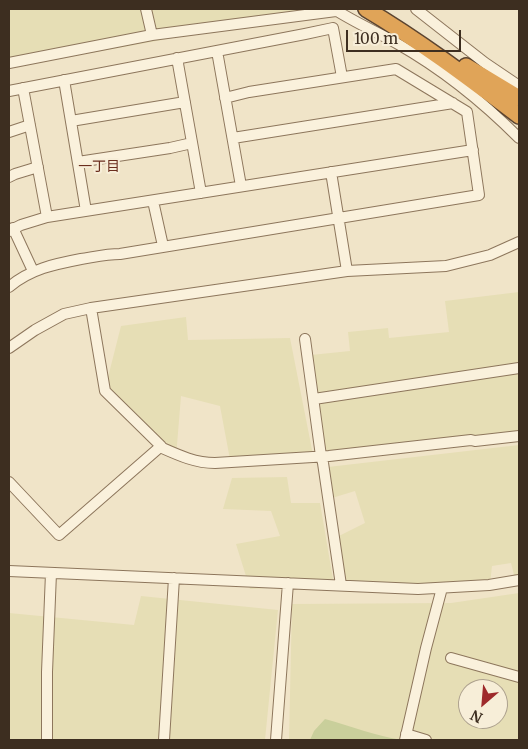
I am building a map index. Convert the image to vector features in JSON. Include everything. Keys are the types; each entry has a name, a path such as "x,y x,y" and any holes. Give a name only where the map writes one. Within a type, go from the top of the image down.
{"highway":[{"path":"366,9 519,98"},
{"path":"393,25 519,116"}],"street":[{"path":"146,9 152,35"},
{"path":"416,9 485,63 519,86"},
{"path":"9,63 152,35 335,10 399,44 438,70 491,111 519,138"},
{"path":"9,90 333,28 342,77"},
{"path":"217,51 241,186"},
{"path":"177,58 201,193"},
{"path":"9,287 33,271 54,264 479,195 467,112 396,69 249,92 225,98"},
{"path":"64,80 86,211"},
{"path":"23,88 47,217"},
{"path":"71,121 185,102"},
{"path":"233,138 453,103"},
{"path":"9,132 30,125"},
{"path":"78,162 192,143"},
{"path":"33,271 11,230 47,217 473,150"},
{"path":"9,177 38,167"},
{"path":"331,172 347,271"},
{"path":"154,201 164,246"},
{"path":"9,348 35,330 64,314 91,308 347,271 446,266 490,255 519,242"},
{"path":"91,308 105,392 160,447 189,459 205,463 329,456 519,436"},
{"path":"305,339 341,586"},
{"path":"314,399 519,368"},
{"path":"9,482 59,534 160,447"},
{"path":"9,571 418,589 489,585 519,580"},
{"path":"47,740 50,573"},
{"path":"164,740 174,578"},
{"path":"276,740 288,583"},
{"path":"426,740 406,737 442,588"},
{"path":"451,658 519,677"}],"shaded area":[{"path":"9,9 310,9 315,12 9,68"},
{"path":"519,292 519,431 322,452 311,355 350,351 348,332 388,328 389,338 449,332 445,301"},
{"path":"186,317 188,340 290,338 314,460 231,465 220,406 181,396 176,457 105,389 121,326"},
{"path":"519,445 519,578 515,579 511,563 492,566 490,584 346,586 333,539 365,523 355,491 332,498 328,467"},
{"path":"287,477 291,503 320,503 334,585 250,589 236,544 280,536 271,511 223,509 232,478"},
{"path":"519,593 519,740 289,740 292,604 451,603"},
{"path":"141,596 278,610 265,740 9,740 9,613 134,625"}],"green space":[{"path":"325,719 402,740 310,740 314,731"}],"district":[{"name":"一丁目","path":"99,167"}]}
